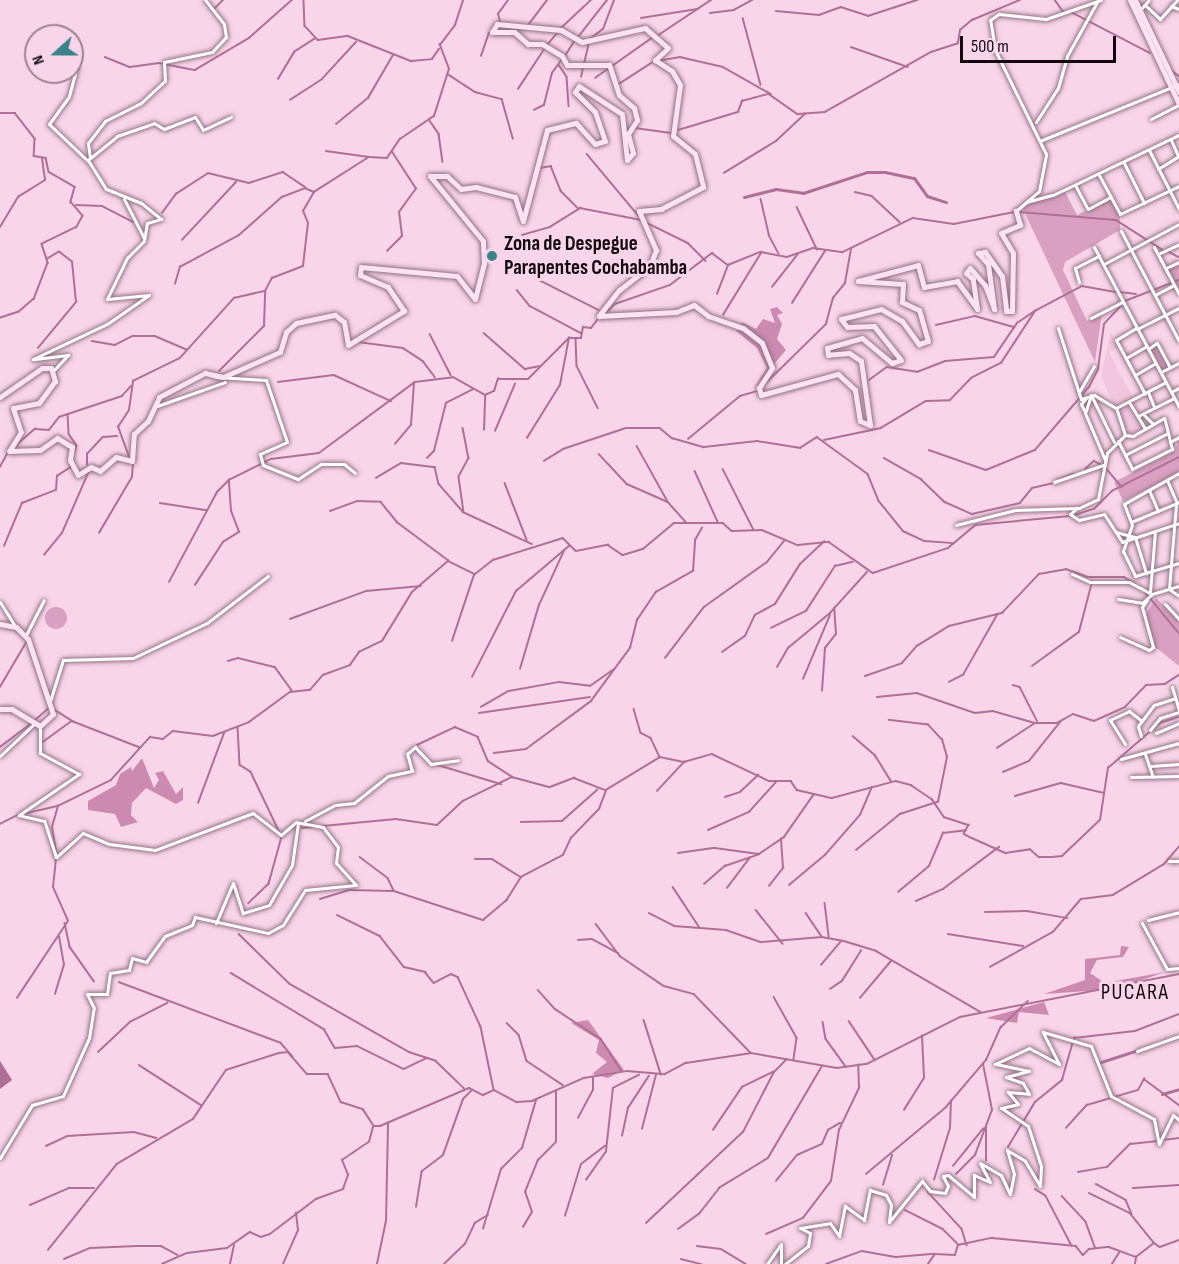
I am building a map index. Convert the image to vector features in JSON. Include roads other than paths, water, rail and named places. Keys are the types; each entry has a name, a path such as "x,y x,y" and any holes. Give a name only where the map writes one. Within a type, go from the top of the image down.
{"street":[{"path":"89,160 88,143 105,121 141,103 165,81 164,62 212,52 226,37 224,24 205,0"},
{"path":"1130,0 1179,93"},
{"path":"1135,0 1138,11 1175,86 1179,104 1151,119"},
{"path":"1138,11 1149,0"},
{"path":"1145,5 1161,19 1177,0"},
{"path":"72,84 68,98 49,122 89,160 106,189 124,200 141,202 161,218 147,223 145,240 127,258 107,299 149,295 107,324 33,359 68,355 54,370 55,381 39,403 13,408 21,432 9,444 11,452 40,450 57,438 72,447 70,460 78,475 91,467 103,470 116,457 130,463 134,434 159,397 191,380 216,374 223,377 280,352 286,332 306,319 335,315 344,322 348,345 404,311 388,287 360,274 364,266 457,276 475,298 484,263 483,241 430,176 447,176 461,189 515,197 517,215 525,219 547,130 576,123 595,144 605,141 595,112 575,92 579,86 622,114 623,155 631,158 628,134 637,114 619,95 609,65 567,65 562,56 542,44 533,46 514,32 492,32 498,24 561,30 582,42 645,28 668,48 655,60 672,71 680,85 673,136 694,154 703,187 661,209 639,211 656,250 650,266 619,290 599,316 676,312 694,305 708,316 743,328 762,344 772,368 761,394 803,379 838,374 855,390 860,421 870,425 861,361 849,353 828,355 827,348 862,338 892,363 902,360 874,326 846,327 841,320 881,309 902,321 919,344 928,341 919,310 902,302 903,284 858,280 918,265 924,287 957,281 977,309 973,279 966,273 970,268 985,285 994,309 988,264 978,253 985,252 1006,284 1009,312 1015,305 1014,259 1001,233 1020,225 1016,212 1024,202 1039,191 1045,177 1042,141 1035,123 995,50 990,20 999,14 1046,19 1099,1"},
{"path":"1035,123 1058,88 1067,56 1099,1"},
{"path":"1172,6 1179,9"},
{"path":"1042,141 1175,86"},
{"path":"89,160 117,136 154,123 164,129 195,117 202,130 231,117"},
{"path":"1024,202 1099,175 1179,135"},
{"path":"1158,169 1179,157 1170,140"},
{"path":"1149,150 1178,207"},
{"path":"1124,163 1144,203"},
{"path":"1099,175 1120,214 1179,186"},
{"path":"1075,185 1088,208 1111,197"},
{"path":"124,200 145,240"},
{"path":"1104,264 1179,224"},
{"path":"1121,231 1179,341"},
{"path":"1158,255 1179,244"},
{"path":"1094,247 1179,407"},
{"path":"1154,247 1179,294"},
{"path":"1079,282 1076,268 1099,256"},
{"path":"1166,268 1179,262"},
{"path":"1155,295 1174,285"},
{"path":"1091,318 1123,302"},
{"path":"1160,411 1135,375 1116,340 1179,308"},
{"path":"1058,328 1081,399 1089,396 1116,408 1125,435"},
{"path":"1126,358 1157,342 1170,368"},
{"path":"1135,375 1156,363"},
{"path":"1161,372 1179,363"},
{"path":"0,397 45,366 54,370"},
{"path":"1079,392 1094,366"},
{"path":"216,374 218,381 265,379 276,404 287,442 260,454 262,464 298,479 321,464 341,464 355,473"},
{"path":"155,406 229,380"},
{"path":"1116,408 1166,382"},
{"path":"1171,392 1179,388"},
{"path":"956,525 1015,510 1077,508 1103,494 1104,463 1081,404 1089,396"},
{"path":"1085,413 1089,396"},
{"path":"1054,482 1104,463 1117,441 1125,435 1146,429 1164,418 1172,449 1132,469 1117,441 1108,439 1089,396"},
{"path":"1138,416 1174,398"},
{"path":"1129,402 1146,429"},
{"path":"1143,414 1153,424"},
{"path":"1125,455 1168,433"},
{"path":"1170,442 1179,437"},
{"path":"1179,473 1124,504 1131,522 1125,540 1130,572 1146,573 1179,563"},
{"path":"1167,480 1177,503 1177,523 1169,590"},
{"path":"1149,490 1158,511"},
{"path":"1131,522 1177,503"},
{"path":"1077,508 1072,517 1104,514 1116,532 1119,542 1177,523"},
{"path":"1120,637 1149,650 1153,647 1142,607 1151,593 1155,530"},
{"path":"1116,532 1135,537"},
{"path":"1135,537 1146,573"},
{"path":"1072,574 1090,582 1129,582 1151,593 1179,586"},
{"path":"50,700 63,660 133,658 207,622 268,576"},
{"path":"1169,590 1179,596"},
{"path":"1118,599 1133,603 1147,600"},
{"path":"26,635 44,600"},
{"path":"0,602 16,627 26,635 50,700 52,717 37,725 0,756"},
{"path":"1165,604 1179,619"},
{"path":"0,624 16,627"},
{"path":"1150,730 1160,718 1179,711 1172,687"},
{"path":"1141,736 1142,721 1154,705 1175,698"},
{"path":"0,709 12,709 37,725"},
{"path":"1125,744 1110,720 1129,711 1142,721"},
{"path":"1156,733 1179,723"},
{"path":"37,725 40,753 79,774 19,815 44,821 56,857 74,837 86,832 109,844 155,850 250,813 281,836 298,823 335,805 354,803 388,776 412,771 407,754 415,747 431,764 458,760"},
{"path":"1121,759 1179,743"},
{"path":"1145,754 1153,777"},
{"path":"1151,766 1179,764"},
{"path":"1131,777 1179,776"},
{"path":"0,1158 32,1105 63,1096 76,1074 90,1034 94,1008 87,994 107,994 110,973 129,970 132,958 146,962 165,936 183,924 192,925 193,918 272,932 305,890 356,885 336,863 338,847 323,827 303,821"},
{"path":"216,923 233,883 243,913 269,905 292,865 298,823"},
{"path":"1169,861 1179,861"},
{"path":"1148,920 1179,912"},
{"path":"1142,923 1167,969 1179,968"},
{"path":"767,1264 781,1245 783,1264 808,1246 810,1233 800,1228 829,1222 839,1236 845,1206 864,1220 870,1190 886,1195 891,1205 889,1222 924,1180 930,1191 945,1193 948,1186 943,1176 948,1175 974,1197 974,1175 990,1182 980,1163 1003,1177 1010,1194 1014,1176 1007,1150 1025,1161 1040,1186 1041,1166 1028,1126 1001,1108 1018,1104 1006,1093 1029,1094 1023,1083 1006,1077 1029,1071 995,1064 1029,1048 1059,1064 1043,1032 1091,1046 1111,1096 1154,1119 1160,1144 1173,1115 1179,1120"},
{"path":"1137,1052 1179,1036"}],"waterway":[{"path":"214,9 223,0"},
{"path":"105,57 130,67 159,63 195,70 249,38 292,0"},
{"path":"304,0 305,26 318,40 348,36 411,61 432,59 439,49"},
{"path":"129,457 118,427 129,410 133,381 180,358 234,298 265,291 272,278 303,266 308,223 303,211 314,192 369,157 387,158 400,139 434,116 449,69 440,45 455,25 463,0"},
{"path":"500,22 498,14 508,0"},
{"path":"529,24 547,0"},
{"path":"561,28 591,0"},
{"path":"579,36 607,0"},
{"path":"591,38 603,29 614,0"},
{"path":"657,36 711,0"},
{"path":"710,13 734,10 752,0"},
{"path":"776,11 819,15 841,7 868,16 917,0"},
{"path":"675,131 738,112 742,101 769,94 798,114 825,112 931,52 958,43 960,30 972,20 1020,0"},
{"path":"1055,0 1063,11"},
{"path":"641,18 698,9"},
{"path":"1071,12 1150,53"},
{"path":"743,18 761,85"},
{"path":"548,44 558,32"},
{"path":"481,56 489,33"},
{"path":"595,78 652,38"},
{"path":"278,79 294,52 314,39"},
{"path":"565,56 575,40"},
{"path":"290,100 322,79 356,42"},
{"path":"581,77 589,43"},
{"path":"851,47 908,67"},
{"path":"518,89 545,48"},
{"path":"336,124 368,98 393,55"},
{"path":"658,61 680,57 723,67 771,94"},
{"path":"534,110 544,105 552,73 562,59"},
{"path":"619,84 653,62"},
{"path":"559,65 567,77 569,106"},
{"path":"1171,70 1179,76"},
{"path":"449,75 475,92 502,99 513,138"},
{"path":"0,113 15,113 35,139 34,156 46,158 49,172 75,187 71,202 83,216 77,227 42,244 48,263 34,299 19,312 0,318"},
{"path":"724,173 776,141 805,114"},
{"path":"430,121 439,134 443,162"},
{"path":"635,128 671,133"},
{"path":"326,151 369,157"},
{"path":"387,251 402,236 399,212 416,189 392,152"},
{"path":"587,154 638,215"},
{"path":"0,227 18,197 45,180 42,159"},
{"path":"540,168 551,166 561,191 579,209"},
{"path":"162,213 176,194 208,173 249,183 283,172 305,187"},
{"path":"744,197 776,189 803,193 867,172 885,172 914,178 927,196 946,202"},
{"path":"182,240 236,182"},
{"path":"175,284 180,267 239,235 282,197 305,188 314,192"},
{"path":"855,192 872,196 900,222"},
{"path":"761,199 769,235 779,254"},
{"path":"76,205 102,206 133,222"},
{"path":"797,207 817,249"},
{"path":"522,235 550,227 580,208 641,220"},
{"path":"604,314 615,304 670,285 712,253 728,265 761,252 787,257 813,248 843,252 913,218 954,224 1014,212"},
{"path":"1019,212 1116,220 1163,250"},
{"path":"645,222 688,243 706,261"},
{"path":"764,385 826,324 833,298 845,283 851,249"},
{"path":"792,303 825,251"},
{"path":"1167,251 1179,257"},
{"path":"38,348 76,302 72,262 59,252 48,259"},
{"path":"723,315 761,253"},
{"path":"772,287 798,254"},
{"path":"717,294 728,265"},
{"path":"537,279 599,310"},
{"path":"1125,301 1179,280"},
{"path":"824,440 881,428 926,401 950,400 971,378 1001,363 1035,311 1082,286 1116,292"},
{"path":"517,290 530,306 581,333"},
{"path":"219,371 264,326 265,292"},
{"path":"1120,292 1136,294"},
{"path":"929,450 986,470 1035,450 1089,387 1098,369 1104,324 1122,305"},
{"path":"869,380 887,367 917,372 945,361 994,357 1017,323 1036,310"},
{"path":"936,325 975,316 1014,327"},
{"path":"169,582 217,492 229,480 271,459 319,453 415,382 453,377 485,395 494,391 498,379 528,379 569,338 581,338 583,327 591,328 598,319"},
{"path":"484,333 525,369 540,366"},
{"path":"430,334 451,375"},
{"path":"92,341 115,345 133,336 155,336 186,349"},
{"path":"527,438 560,385 569,338"},
{"path":"576,338 577,366 598,408"},
{"path":"358,342 403,348 423,361 435,377"},
{"path":"278,382 334,375 391,401"},
{"path":"395,444 411,425 414,383"},
{"path":"495,431 515,384"},
{"path":"14,447 35,429 49,430 59,417 122,396 131,386"},
{"path":"427,458 434,451 446,403 473,389"},
{"path":"688,439 740,396 758,391"},
{"path":"484,430 485,397"},
{"path":"68,414 69,434 77,446 73,456"},
{"path":"463,428 469,458 459,477 464,511"},
{"path":"544,461 563,449 626,428 660,428 672,438 704,447 757,441 800,448 817,437 868,474 879,501 903,531 924,541 954,543"},
{"path":"87,465 87,454 103,437 117,436"},
{"path":"637,446 667,500"},
{"path":"0,467 8,452"},
{"path":"599,454 627,484 668,502 687,523"},
{"path":"1075,515 1094,509 1112,491 1179,457"},
{"path":"884,458 921,479 945,502 972,514 1020,503 1032,488 1054,483"},
{"path":"1085,469 1094,461 1102,465"},
{"path":"376,478 401,463 435,467 439,484 463,512 532,544"},
{"path":"99,533 132,477 133,464"},
{"path":"4,546 22,503 56,490 57,476 71,467"},
{"path":"1106,468 1122,487"},
{"path":"44,555 62,533 90,469"},
{"path":"723,469 754,530"},
{"path":"695,471 718,522"},
{"path":"1058,480 1073,474"},
{"path":"195,585 223,542 239,532 231,511 229,480"},
{"path":"505,483 527,540"},
{"path":"330,511 357,501 381,502 397,522 448,560"},
{"path":"160,503 206,510"},
{"path":"56,852 52,827 58,806 111,780 150,737 163,739 173,731 213,736 249,722 290,692 310,690 323,675 350,665 359,652 382,641 412,592 448,561 475,574 493,560 563,538 576,551 608,545 623,555 643,549 674,523 723,523 732,531 762,530 798,545 829,542 873,573 948,548 975,525 1070,516"},
{"path":"494,753 526,749 591,701 630,648 637,620 656,592 693,571 695,540 702,528"},
{"path":"665,658 704,607 767,562 785,540"},
{"path":"722,652 745,636 755,615 775,604 800,564 824,542"},
{"path":"472,677 516,591 569,546"},
{"path":"520,669 539,605 564,551"},
{"path":"771,628 806,611 835,566 853,562"},
{"path":"865,676 902,663 917,646 949,626 1002,613 1039,574 1066,569 1088,577 1124,577 1135,584"},
{"path":"777,667 788,648 830,613 867,572"},
{"path":"452,641 474,575"},
{"path":"1032,666 1079,632 1092,582"},
{"path":"290,619 366,591 421,586"},
{"path":"1146,593 1179,633"},
{"path":"822,691 825,648 836,634 834,608"},
{"path":"803,679 830,615"},
{"path":"949,682 963,675 997,615"},
{"path":"0,687 27,641"},
{"path":"228,661 238,658 275,667 292,690"},
{"path":"481,707 509,691 559,682 590,686 614,669"},
{"path":"877,697 917,693 975,713 993,711 1035,723 1057,723 1073,714 1094,721 1125,707 1146,685 1165,684 1179,675"},
{"path":"1013,685 1020,687 1037,721"},
{"path":"479,713 590,697"},
{"path":"34,721 50,707"},
{"path":"634,709 641,733 651,738 660,757"},
{"path":"55,710 74,722"},
{"path":"302,828 396,819 437,825 463,801 512,777 550,787 574,778 606,790 660,757 684,762 712,754 769,781 791,781 797,790 832,798 896,781 911,785 932,799 944,817 969,825 964,834 972,838 1006,853 1030,849 1039,857 1062,856 1100,820 1108,768 1160,723 1179,717"},
{"path":"856,850 900,814 938,802 947,757 942,740 928,725 889,720"},
{"path":"40,744 72,721 139,747"},
{"path":"1003,772 1029,761 1061,721"},
{"path":"997,748 1035,723"},
{"path":"0,747 31,724"},
{"path":"238,727 240,765 251,772 282,837 269,884 249,903"},
{"path":"417,745 455,727 478,737 488,761 513,777"},
{"path":"198,803 224,733"},
{"path":"853,736 875,755 891,781"},
{"path":"657,791 684,762"},
{"path":"438,765 501,784"},
{"path":"725,797 740,792 758,775"},
{"path":"708,830 749,812 776,782"},
{"path":"1015,796 1061,783 1104,793"},
{"path":"789,885 825,855 860,815 872,787"},
{"path":"521,822 562,821 597,790"},
{"path":"360,857 388,878 394,891 483,920 506,901 521,877 563,855 571,838 599,809 606,791"},
{"path":"704,884 725,866 759,854 784,837 814,794"},
{"path":"23,814 58,806"},
{"path":"0,824 18,815"},
{"path":"898,892 929,866 943,833 966,830"},
{"path":"769,886 783,868 781,839"},
{"path":"916,901 943,889 999,847"},
{"path":"990,967 1053,932 1081,899 1113,895 1164,864 1179,847"},
{"path":"678,853 715,848 759,854"},
{"path":"17,998 68,921 53,887 56,857"},
{"path":"727,888 750,858"},
{"path":"475,859 492,859 521,877"},
{"path":"673,887 700,928"},
{"path":"320,899 349,890 393,891"},
{"path":"825,903 829,937"},
{"path":"756,910 783,944"},
{"path":"985,912 1027,911 1067,918"},
{"path":"649,913 674,926 726,930 761,942 822,937 844,941 876,951 981,1012"},
{"path":"806,913 822,937"},
{"path":"337,915 380,936 404,967 425,972 434,983 451,974 458,977 481,1027 494,1090"},
{"path":"65,923 70,947 94,981"},
{"path":"596,924 620,956 664,986 694,994 750,1052"},
{"path":"239,934 290,984 409,1052 436,1061 464,1088"},
{"path":"948,934 1023,946"},
{"path":"55,994 64,965 59,937"},
{"path":"578,940 592,939 618,953"},
{"path":"821,965 841,941"},
{"path":"830,989 842,981 861,951"},
{"path":"860,998 891,961"},
{"path":"231,973 324,1029 335,1048 357,1046 404,1069 427,1058"},
{"path":"48,1250 117,1164 193,1119 226,1070 279,1053 288,1052 307,1074 328,1074 341,1102 363,1109 374,1126 380,1126 469,1088 483,1095 494,1090 517,1102 532,1101 584,1078 627,1071 665,1074 686,1063 751,1053 837,1068 867,1064 960,1017 1179,974"},
{"path":"119,982 281,1043 293,1057"},
{"path":"538,990 555,1009 601,1039 622,1071"},
{"path":"774,997 797,1038 794,1060"},
{"path":"866,1174 946,1107 986,1060 1001,1027 1028,1001"},
{"path":"98,1052 130,1022 167,1003"},
{"path":"1008,1147 1035,1102 1062,1080 1074,1038 1135,1031 1179,1014"},
{"path":"644,1020 661,1074"},
{"path":"849,1021 875,1060"},
{"path":"823,1022 826,1039 846,1067"},
{"path":"507,1023 519,1035 527,1061 563,1085"},
{"path":"904,1110 924,1078 922,1036"},
{"path":"1101,1062 1139,1050"},
{"path":"646,1223 743,1132 774,1072 787,1059"},
{"path":"956,1174 975,1155 992,1110 983,1064"},
{"path":"139,1065 201,1105"},
{"path":"766,1234 803,1218 831,1181 839,1130 859,1088 858,1065"},
{"path":"678,1229 699,1214 719,1188 768,1158 822,1066"},
{"path":"713,1130 742,1087 773,1072"},
{"path":"586,1180 606,1151 613,1088 639,1075"},
{"path":"642,1129 656,1075"},
{"path":"622,1136 628,1108 649,1076"},
{"path":"578,1118 593,1090 593,1078"},
{"path":"1066,1128 1087,1105 1138,1090 1144,1079 1179,1105"},
{"path":"1162,1094 1179,1089"},
{"path":"416,1207 422,1171 443,1155 463,1099 472,1090"},
{"path":"523,1227 532,1212 525,1192 538,1160 556,1142 556,1091"},
{"path":"483,1229 501,1169 522,1148 536,1100"},
{"path":"934,1180 950,1128 951,1101"},
{"path":"377,1264 386,1221 388,1123"},
{"path":"776,1181 797,1155 822,1144 828,1130 840,1123"},
{"path":"162,1264 187,1253 227,1248 250,1232 261,1237 270,1234 316,1199 343,1189 348,1175 342,1160 369,1142 373,1127"},
{"path":"986,1127 986,1161"},
{"path":"953,1166 983,1129"},
{"path":"46,1146 67,1136 134,1132 156,1138"},
{"path":"1163,1140 1179,1138"},
{"path":"1078,1172 1107,1167 1130,1144 1158,1141"},
{"path":"565,1216 581,1164 605,1146"},
{"path":"883,1185 892,1155"},
{"path":"1096,1184 1126,1200 1132,1214"},
{"path":"1133,1188 1179,1185"},
{"path":"30,1205 69,1188 94,1188"},
{"path":"1035,1189 1046,1196 1072,1246"},
{"path":"928,1192 962,1229 967,1245"},
{"path":"1089,1193 1130,1213 1154,1243"},
{"path":"1062,1196 1086,1222 1095,1247"},
{"path":"905,1210 943,1229 958,1244"},
{"path":"283,1264 298,1230 296,1213"},
{"path":"444,1264 465,1244 475,1223 488,1215"},
{"path":"928,1264 935,1254 955,1255 958,1245 992,1238 1076,1246 1083,1255 1089,1249 1109,1247 1136,1257 1154,1243 1160,1247 1179,1240"},
{"path":"230,1264 234,1245"},
{"path":"64,1259 90,1248 137,1246 161,1246 178,1255"},
{"path":"697,1246 721,1249 746,1264"},
{"path":"826,1264 862,1251 896,1257 934,1254"},
{"path":"1112,1264 1119,1253"},
{"path":"1135,1264 1136,1257"},
{"path":"681,1259 701,1264"}],"place":[{"name":"Zona de Despegue Parapentes Cochabamba","path":"492,256"}],"district":[{"name":"PUCARA","path":"1135,993"}]}
